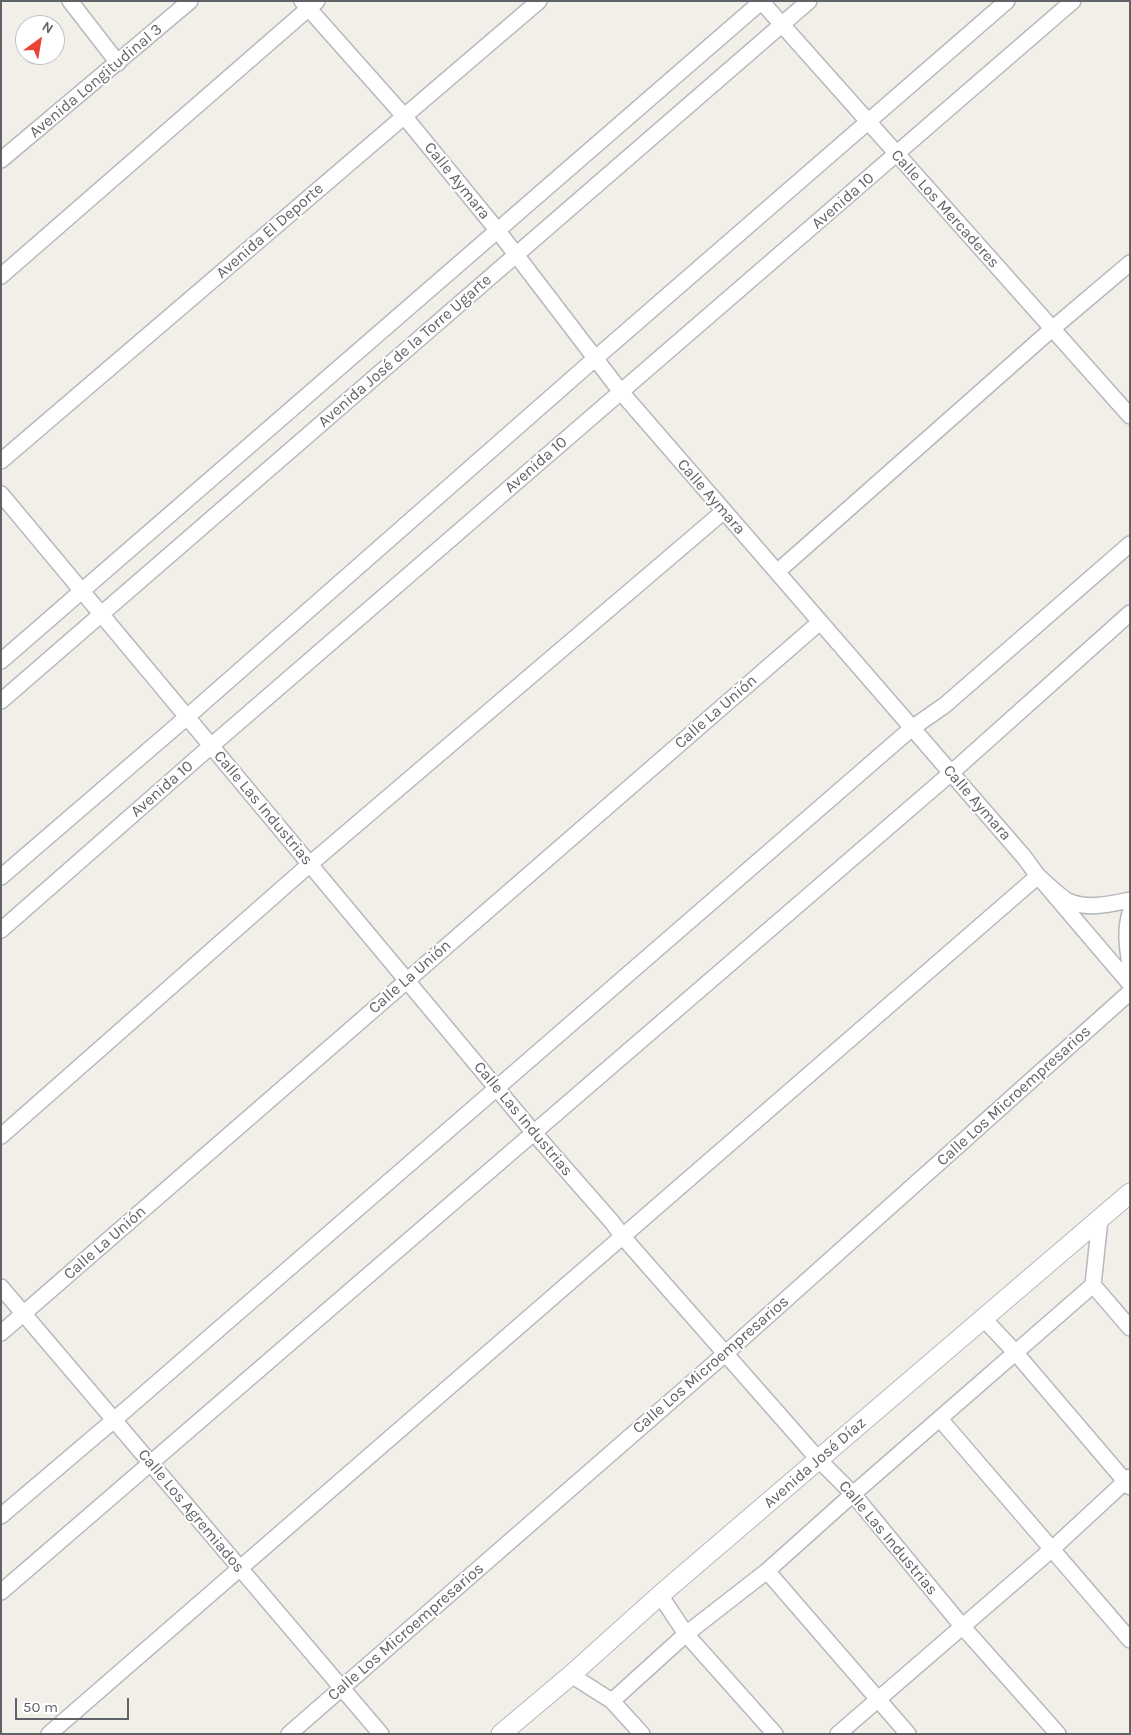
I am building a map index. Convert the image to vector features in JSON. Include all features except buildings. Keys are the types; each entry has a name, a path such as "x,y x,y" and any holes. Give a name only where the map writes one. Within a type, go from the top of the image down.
{"street":[{"path":"70,1 118,63"},
{"name":"Avenida Longitudinal 3","path":"1,160 190,1"},
{"name":"Avenida El Deporte","path":"1,461 539,1"},
{"name":"Avenida José de la Torre Ugarte","path":"1,661 761,1"},
{"name":"Calle Los Mercaderes","path":"761,1 1130,416"},
{"name":"Avenida José de la Torre Ugarte","path":"1,702 809,1"},
{"path":"1,877 1007,1"},
{"name":"Avenida 10","path":"1,930 211,746 1073,1"},
{"path":"1,276 310,4"},
{"name":"Calle Aymara","path":"310,4 498,231 621,392 951,772 1130,984"},
{"path":"777,572 1052,329 1130,263"},
{"name":"Calle Las Industrias","path":"1,494 534,1133 818,1459 853,1494 962,1626 1058,1734"},
{"path":"1,1136 310,864 724,511"},
{"path":"1,1516 912,728 945,705 1130,544"},
{"path":"1,1592 951,772 1130,613"},
{"name":"Calle La Unión","path":"1,1333 820,622"},
{"path":"49,1734 1038,876 1068,901 1090,906 1106,906 1130,900"},
{"path":"1130,913 1127,922 1126,943 1130,964"},
{"name":"Calle Los Microempresarios","path":"289,1734 726,1353 1130,992"},
{"name":"Avenida José Díaz","path":"501,1734 818,1459 1130,1193"},
{"path":"612,1701 686,1634 767,1571 1015,1352 1094,1285 1100,1219"},
{"path":"1094,1285 1130,1328"},
{"name":"Calle Los Agremiados","path":"1,1288 381,1734"},
{"path":"838,1734 1128,1482 983,1318"},
{"path":"940,1419 1130,1640"},
{"path":"767,1571 908,1734"},
{"path":"660,1595 686,1634 775,1734"},
{"path":"571,1675 612,1701 642,1734"}]}
